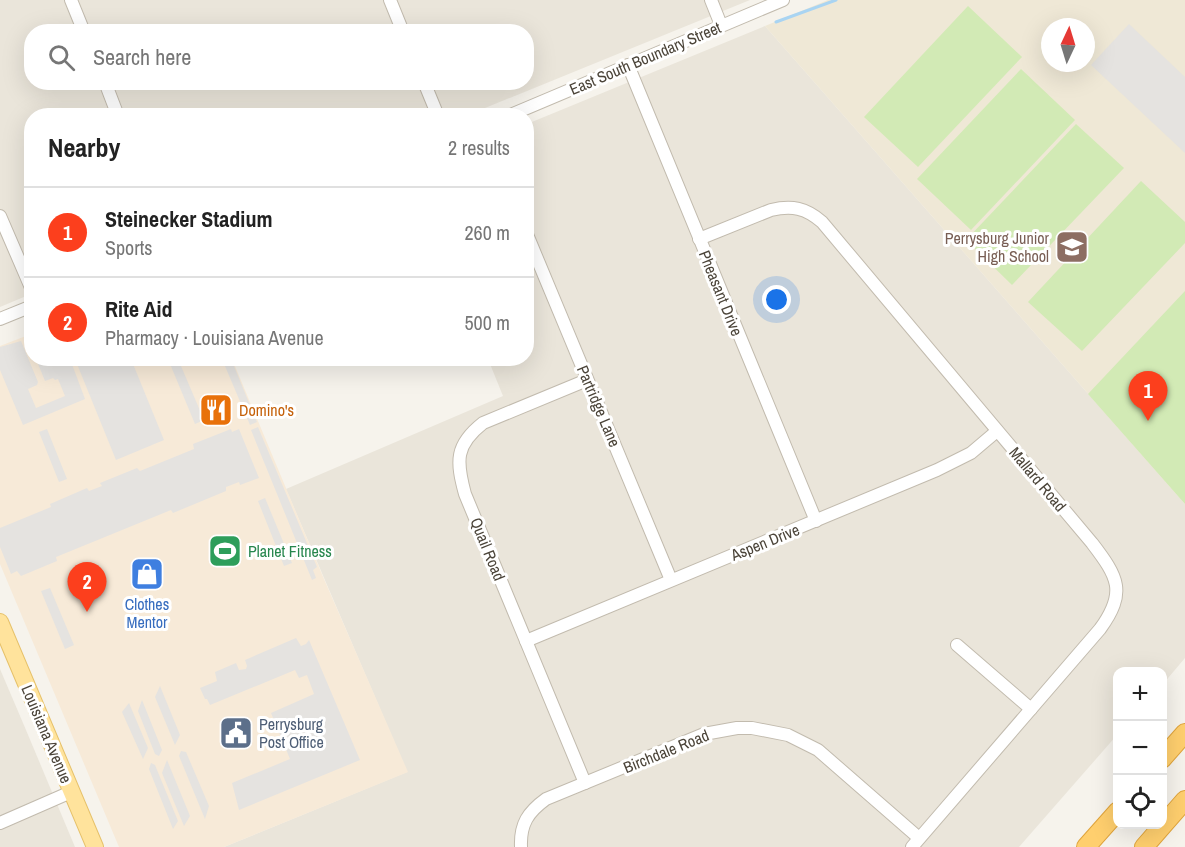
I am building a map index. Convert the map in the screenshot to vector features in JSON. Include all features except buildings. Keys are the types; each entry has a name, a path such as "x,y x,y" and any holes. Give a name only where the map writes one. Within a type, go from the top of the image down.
{"highway":[{"path":"1167,753 1185,733"},
{"path":"1144,847 1185,800"},
{"path":"1086,847 1113,817"}],"main road":[{"name":"Louisiana Avenue","path":"0,622 95,847"}],"street":[{"path":"71,0 81,24"},
{"path":"390,0 400,24"},
{"path":"711,0 721,25"},
{"name":"East South Boundary Street","path":"527,108 783,0"},
{"name":"Pheasant Drive","path":"628,65 816,521"},
{"path":"108,90 115,108"},
{"path":"427,90 435,108"},
{"name":"Mallard Road","path":"699,239 782,207 800,208 814,215 830,231 1106,561 1113,574 1117,588 1115,604 1109,617 916,843"},
{"path":"0,216 24,272"},
{"name":"Partridge Lane","path":"534,251 671,580"},
{"path":"0,319 24,309"},
{"name":"Quail Road","path":"585,783 465,494 459,465 460,450 466,438 483,423 588,380"},
{"name":"Aspen Drive","path":"526,640 958,460 997,431"},
{"path":"957,645 1031,709"},
{"name":"Birchdale Road","path":"521,847 523,826 532,810 546,799 704,734 736,728 771,730 788,735 818,750 916,843"},
{"path":"0,823 71,792"}],"shaded area":[{"path":"0,0 750,0 534,88 534,24 24,24 24,90 529,90 485,108 24,108 24,297 0,307"},
{"name":"Perrysburg Junior High School","path":"828,0 1185,0 1185,504 765,26"},
{"path":"1129,24 1185,77 1185,153 1095,69 1095,61"},
{"path":"765,26 1185,504 1185,658 1167,679 1167,667 1113,667 1113,740 1019,847 224,847 407,772 286,489 503,396 491,366 534,366 534,121"},
{"path":"24,337 24,366 235,366 408,772 224,847 119,847 0,564 0,346"},
{"path":"21,341 24,348 24,366 31,366 38,382 37,385 28,389 36,408 65,396 58,379 45,381 39,366 73,366 85,399 23,425 0,370 0,347"},
{"path":"78,366 134,366 164,440 116,460"},
{"path":"171,366 181,366 204,420 195,424"},
{"path":"225,366 234,366 257,422 250,425"},
{"path":"258,427 317,567 313,570 316,578 312,580 251,430"},
{"path":"47,429 67,479 59,482 39,432"},
{"path":"231,429 232,432 239,429 259,478 226,487 226,491 173,513 171,510 56,557 57,561 21,576 17,571 11,574 0,547 0,528 51,507 50,504 87,488 89,491 102,486 100,483 137,468 140,471 194,449 193,444"},
{"path":"265,498 292,563 284,566 258,501"},
{"path":"50,588 74,645 65,649 41,591"},
{"path":"296,638 301,646 309,640 360,760 239,810 232,783 290,759 271,713 314,694 307,675 299,678 295,670 210,705 200,688 217,681 215,672 236,663 239,670 246,669 245,660"},
{"path":"0,669 26,730 75,847 0,847"},
{"path":"160,686 180,735 175,745 155,697"},
{"path":"142,700 162,750 159,756 155,754 138,711"},
{"path":"129,703 148,748 143,759 122,712"},
{"path":"181,751 186,752 209,806 205,819 179,756"},
{"path":"167,760 190,816 184,826 162,773"},
{"path":"151,763 155,765 178,821 173,829 149,769"}],"green space":[{"path":"968,6 1022,57 918,167 864,117"},
{"path":"1021,69 1075,120 971,230 917,179"},
{"path":"1076,124 1124,168 1012,285 966,240"},
{"path":"1141,181 1185,222 1185,243 1082,351 1028,302"},
{"path":"1185,291 1185,504 1088,394"}],"waterway":[{"path":"776,22 836,0"}],"place":[{"name":"Perrysburg Junior High School","path":"1072,247"},
{"name":"Domino's","path":"216,410"},
{"name":"Steinecker Stadium","path":"1148,421"},
{"name":"Planet Fitness","path":"225,551"},
{"name":"Clothes Mentor","path":"147,574"},
{"name":"Rite Aid","path":"87,612"},
{"name":"Perrysburg Post Office","path":"236,733"}]}
